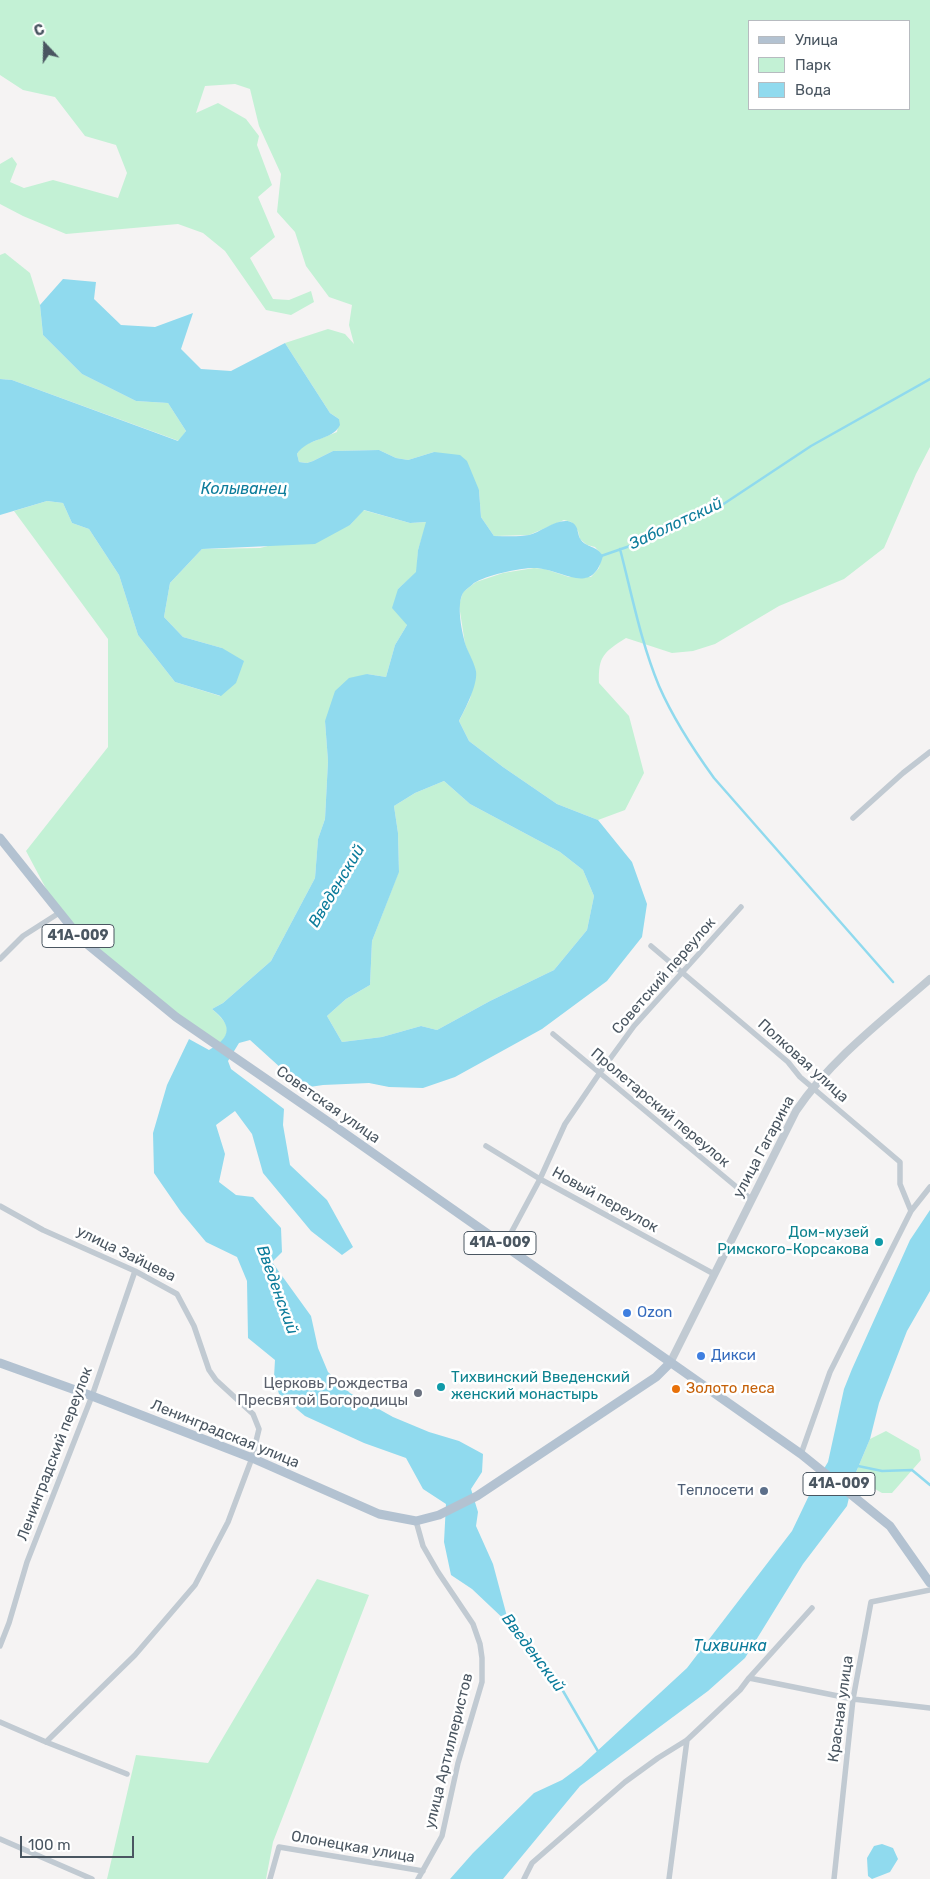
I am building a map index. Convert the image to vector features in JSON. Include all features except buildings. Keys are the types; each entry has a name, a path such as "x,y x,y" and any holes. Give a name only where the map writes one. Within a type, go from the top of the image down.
{"main road":[{"name":"Советская улица","path":"0,838 81,940 176,1017 670,1363"},
{"name":"Ленинградская улица","path":"0,1363 92,1396 252,1458 379,1514 416,1521 440,1515 478,1496 656,1377 670,1363"},
{"name":"41А-009","path":"670,1363 688,1373 801,1454 890,1526 930,1583"}],"street":[{"path":"853,818 930,752"},
{"name":"Советский переулок","path":"504,1246 540,1179 565,1124 599,1074 634,1026 741,907"},
{"path":"0,959 23,936 59,913"},
{"name":"Полковая улица","path":"651,946 788,1062 800,1077 900,1162 900,1184 911,1211"},
{"name":"улица Гагарина","path":"670,1363 796,1111 812,1087 844,1055 930,979"},
{"name":"Пролетарский переулок","path":"553,1034 751,1199"},
{"name":"Новый переулок","path":"486,1146 540,1179 714,1274"},
{"path":"801,1454 830,1372 911,1211 930,1187"},
{"name":"улица Зайцева","path":"0,1206 43,1230 178,1294 194,1326 209,1370 216,1380 253,1414 259,1429 252,1458 228,1522 195,1585 135,1655 46,1742"},
{"name":"Ленинградский переулок","path":"0,1646 9,1623 27,1562 92,1396 135,1272"},
{"name":"улица Артиллеристов","path":"416,1521 427,1553 473,1624 480,1644 482,1658 482,1682 458,1763 442,1836 418,1879"},
{"name":"Красная улица","path":"834,1879 853,1699 871,1602 930,1590"},
{"path":"524,1879 532,1863 626,1782 658,1758 687,1740 740,1690 812,1608"},
{"path":"749,1678 853,1699 930,1708"},
{"path":"0,1722 127,1774"},
{"path":"669,1879 687,1740"},
{"path":"0,1839 92,1879"},
{"name":"Олонецкая улица","path":"270,1879 279,1847 423,1871"}],"green space":[{"path":"0,0 930,0 930,447 916,474 884,548 844,579 779,606 715,644 693,651 672,653 626,638 612,647 601,661 599,683 629,716 644,773 625,810 598,820 557,804 469,741 459,721 470,699 476,672 465,644 459,605 463,592 476,582 503,573 534,568 545,569 569,577 591,577 599,568 602,555 595,547 587,545 580,539 578,531 571,522 564,520 529,535 494,536 481,517 479,490 434,452 408,460 396,458 379,450 333,451 307,463 299,462 297,454 302,446 337,432 339,419 330,413 285,343 328,329 345,334 354,344 349,325 352,305 329,297 306,266 295,232 277,212 281,174 259,126 250,89 235,84 205,86 196,113 218,103 246,119 259,136 257,145 272,185 258,197 275,237 250,258 273,299 289,300 311,291 314,302 291,315 266,310 225,251 203,233 178,224 66,234 0,204 0,164 12,157 17,164 10,182 24,188 53,180 118,198 127,173 116,145 85,136 55,97 23,90 0,75"},
{"path":"5,253 30,273 40,305 43,335 82,374 136,401 168,403 186,431 179,441 12,380 0,379 0,255"},
{"path":"47,501 63,503 72,523 89,529 119,575 138,635 175,682 220,696 222,648 183,637 164,617 170,583 202,549 260,548 350,525 363,510 410,523 427,522 418,550 417,572 398,589 407,625 395,645 386,677 367,674 325,721 328,761 325,819 318,839 315,878 271,961 223,1003 212,1009 224,1021 227,1030 223,1040 218,1045 112,965 59,913 26,851 108,747 108,639 14,511"},
{"path":"444,781 470,804 560,852 583,870 594,896 587,930 554,970 490,1001 437,1030 421,1026 382,1037 342,1042 327,1016 346,999 370,985 372,941 399,871 398,833 394,806 415,793"},
{"path":"886,1431 919,1450 921,1460 892,1493 882,1493 854,1477 870,1439"},
{"path":"317,1579 369,1595 273,1842 266,1879 107,1879 136,1755 208,1763"}],"water":[{"name":"Колыванец","path":"63,279 96,282 94,299 121,325 155,327 193,313 181,349 201,369 231,371 285,343 330,413 339,419 340,425 331,434 302,449 297,454 299,462 307,463 333,451 379,450 396,458 408,460 434,452 460,455 467,461 479,490 481,517 494,536 529,535 557,522 568,521 575,525 583,543 597,550 603,556 598,568 592,575 585,578 576,578 537,568 523,569 487,577 474,583 464,592 460,605 461,627 476,671 476,677 470,697 459,721 469,741 503,767 557,804 598,820 632,862 647,904 642,937 607,981 542,1029 455,1077 423,1088 389,1087 369,1083 303,1088 250,1040 239,1043 228,1061 231,1069 284,1109 283,1125 290,1165 327,1200 353,1247 342,1255 311,1231 263,1173 252,1134 235,1111 216,1125 225,1154 219,1182 236,1195 253,1197 281,1228 282,1252 272,1262 311,1316 318,1348 328,1372 350,1393 393,1417 429,1432 459,1441 483,1454 482,1472 471,1489 478,1512 476,1526 493,1564 509,1624 472,1589 451,1575 444,1542 446,1504 423,1489 406,1458 364,1443 305,1416 279,1394 274,1377 275,1360 248,1338 247,1281 237,1257 206,1242 181,1212 154,1173 153,1133 167,1085 189,1039 209,1050 222,1040 227,1031 226,1026 219,1015 212,1009 223,1003 271,961 315,878 318,839 325,819 328,761 325,721 335,691 349,678 367,674 386,677 395,645 407,625 392,608 398,589 416,572 418,550 426,522 410,523 364,510 350,525 315,544 202,549 170,583 164,617 183,637 222,648 244,661 236,683 221,696 175,682 138,635 119,575 89,529 72,523 63,503 47,501 0,515 0,379 12,380 178,441 186,431 168,403 136,401 82,374 43,335 40,305","holes":["444,781 470,804 560,852 583,870 594,896 587,930 554,970 490,1001 437,1030 421,1026 382,1037 342,1042 327,1016 346,999 370,985 372,941 399,872 398,833 394,806 415,793"]},
{"name":"Тихвинка","path":"930,1210 930,1291 907,1331 879,1403 870,1439 854,1477 847,1506 803,1564 745,1658 708,1691 580,1786 503,1879 450,1879 473,1853 534,1793 562,1780 581,1766 687,1668 792,1531 814,1485 828,1462 844,1389 852,1369 910,1240"},
{"path":"882,1844 893,1848 898,1859 890,1872 872,1879 868,1876 867,1858 874,1846"}],"waterway":[{"name":"Заболотский","path":"601,556 653,538 716,509 811,446 930,379"},
{"path":"620,549 642,636 653,670 677,722 691,745 714,778 893,982"},
{"path":"858,1466 882,1471 912,1470 930,1485"},
{"name":"Введенский","path":"508,1623 559,1684 599,1753"}],"place":[{"name":"Дом-музей Римского-Корсакова","path":"879,1242"},
{"name":"Ozon","path":"627,1313"},
{"name":"Дикси","path":"701,1356"},
{"name":"Тихвинский Введенский женский монастырь","path":"441,1387"},
{"name":"Золото леса","path":"676,1389"},
{"name":"Церковь Рождества Пресвятой Богородицы","path":"418,1393"},
{"name":"Теплосети","path":"764,1491"}]}
